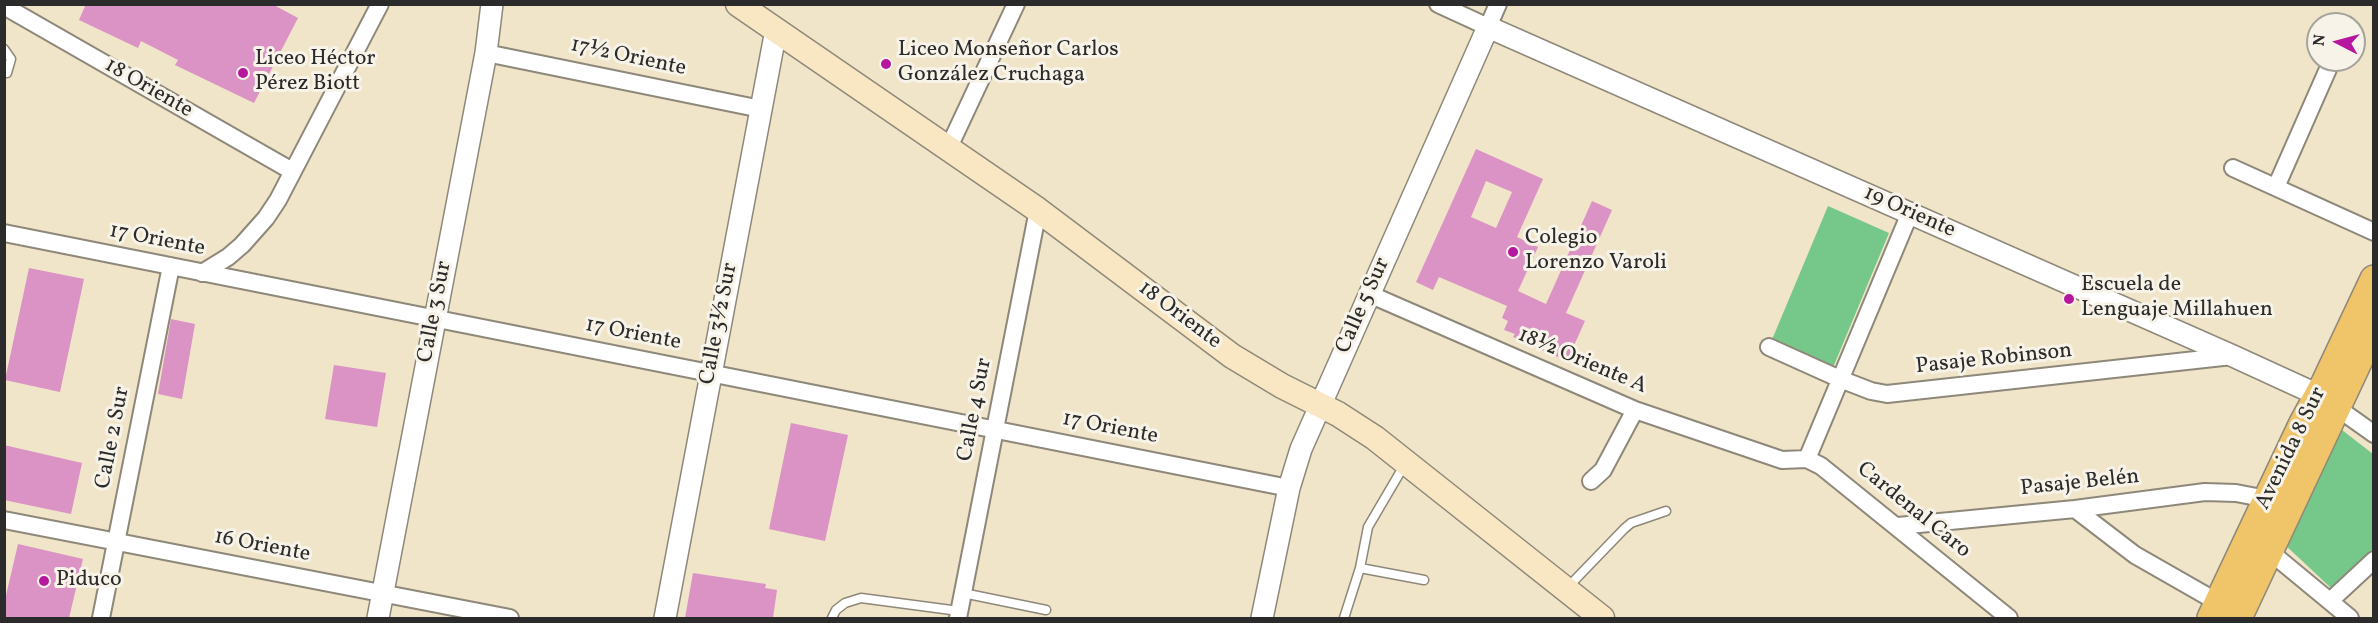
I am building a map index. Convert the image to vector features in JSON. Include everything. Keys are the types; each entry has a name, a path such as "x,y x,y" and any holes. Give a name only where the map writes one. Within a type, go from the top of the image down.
{"main road":[{"name":"18 Oriente","path":"746,8 1038,210 1255,372 1321,405 1375,438 1602,618"},
{"name":"Avenida 8 Sur","path":"2223,613 2269,550 2373,279"},
{"name":"Avenida 8 Sur","path":"2223,613 2267,500 2373,328"}],"street":[{"path":"202,273 228,257 256,232 278,200 380,4"},
{"name":"Calle 3 Sur","path":"378,618 486,52 492,4"},
{"path":"949,147 1016,4"},
{"name":"19 Oriente","path":"1438,4 2233,356 2327,401 2373,434"},
{"name":"Calle 5 Sur","path":"1262,618 1289,488 1301,449 1498,4"},
{"name":"18 Oriente","path":"4,6 292,171"},
{"name":"Calle 3½ Sur","path":"665,618 776,30"},
{"name":"17½ Oriente","path":"486,52 761,108"},
{"path":"2276,187 2327,72"},
{"path":"2233,168 2373,232"},
{"name":"Calle 4 Sur","path":"959,615 1038,210"},
{"path":"1807,459 1910,213"},
{"name":"17 Oriente","path":"4,233 1289,488"},
{"name":"Calle 2 Sur","path":"101,618 171,266"},
{"name":"18½ Oriente A","path":"1369,294 1635,410 1782,460 1807,459"},
{"name":"Pasaje Robinson","path":"1769,346 1840,379 1871,391 1887,394 2233,356"},
{"path":"1591,482 1603,470 1635,410"},
{"name":"Cardenal Caro","path":"1807,459 1821,466 1898,526 2009,618"},
{"name":"Pasaje Belén","path":"1898,526 2074,509 2205,492 2236,493 2267,500"},
{"path":"2074,509 2135,555 2223,613"},
{"name":"16 Oriente","path":"4,520 510,618"},
{"path":"2269,550 2350,618"},
{"path":"2330,601 2373,560"}],"lane":[{"path":"4,49 11,59 7,74"},
{"path":"1344,618 1360,568 1368,527 1406,462"},
{"path":"1566,590 1631,523 1666,511"},
{"path":"1360,568 1424,580"},
{"path":"963,593 1046,610"},
{"path":"832,618 836,610 845,603 861,598 959,615"}],"green space":[{"path":"1828,206 1889,233 1832,370 1771,342"},
{"path":"2342,430 2373,454 2373,549 2331,588 2283,543"}],"building":[{"path":"86,4 272,4 298,18 254,103 175,65 178,60 141,41 138,48 79,20"},
{"path":"1476,149 1543,179 1517,237 1538,247 1518,291 1546,304 1592,201 1612,210 1566,313 1585,321 1567,361 1513,337 1515,334 1504,330 1508,321 1502,318 1507,306 1439,277 1433,290 1416,282","holes":["1486,181 1512,192 1496,228 1471,217"]},
{"path":"29,268 84,279 60,392 5,380"},
{"path":"171,319 195,324 182,399 158,394"},
{"path":"334,365 386,373 377,427 325,419"},
{"path":"791,423 848,435 825,541 769,529"},
{"path":"4,445 82,463 71,514 4,500"},
{"name":"Piduco","path":"18,544 83,559 69,618 4,618 4,604"},
{"path":"693,573 766,584 765,588 777,590 773,618 685,618"}],"place":[{"name":"Liceo Monseñor Carlos González Cruchaga","path":"886,64"},
{"name":"Liceo Héctor Pérez Biott","path":"243,73"},
{"name":"Colegio Lorenzo Varoli","path":"1513,252"},
{"name":"Escuela de Lenguaje Millahuen","path":"2069,299"},
{"name":"Piduco","path":"44,581"}]}
